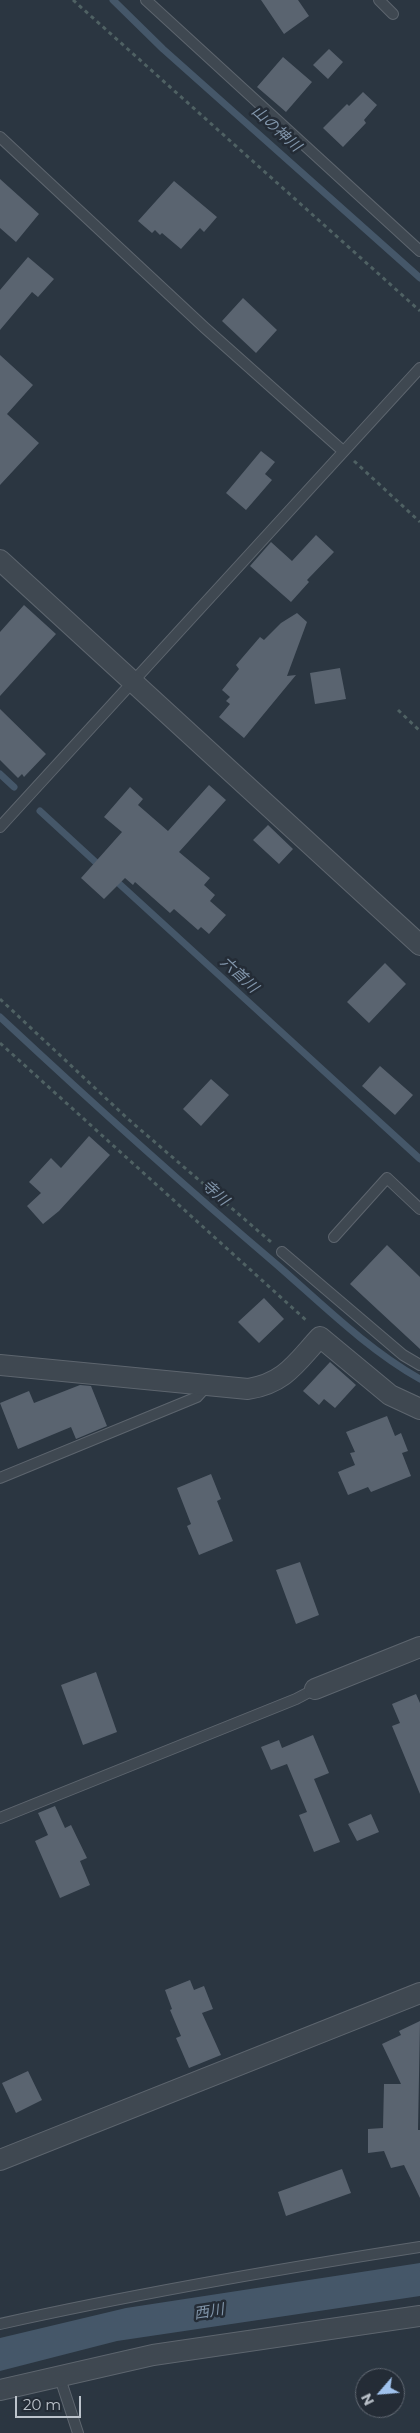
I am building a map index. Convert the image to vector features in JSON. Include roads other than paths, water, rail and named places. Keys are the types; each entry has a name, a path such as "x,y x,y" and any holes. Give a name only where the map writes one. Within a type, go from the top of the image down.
{"street":[{"path":"0,560 420,945"},
{"path":"0,1364 248,1389 260,1387 283,1378 320,1337 390,1395 420,1409"},
{"path":"315,1689 420,1647"},
{"path":"0,2160 420,1993"},
{"path":"0,2390 153,2355 420,2316"}],"lane":[{"path":"146,0 420,251"},
{"path":"379,0 393,14"},
{"path":"0,137 205,328 343,451"},
{"path":"0,827 420,368"},
{"path":"334,1237 387,1178 420,1209"},
{"path":"282,1252 403,1355 420,1365"},
{"path":"0,1478 198,1397 207,1386"},
{"path":"0,1818 296,1699 315,1689"},
{"path":"0,2324 92,2303 176,2287 420,2247"},
{"path":"59,2375 78,2433"}],"water":[{"name":"西川","path":"420,2263 420,2296 117,2341 0,2371 0,2338 126,2308"}],"waterway":[{"name":"山の神川","path":"113,0 163,49 420,278"},
{"name":"六首川","path":"0,774 14,787"},
{"name":"六首川","path":"40,811 102,868"},
{"name":"六首川","path":"114,879 420,1159"},
{"name":"寺川","path":"0,1017 136,1142 345,1325 400,1367 420,1379"}]}
